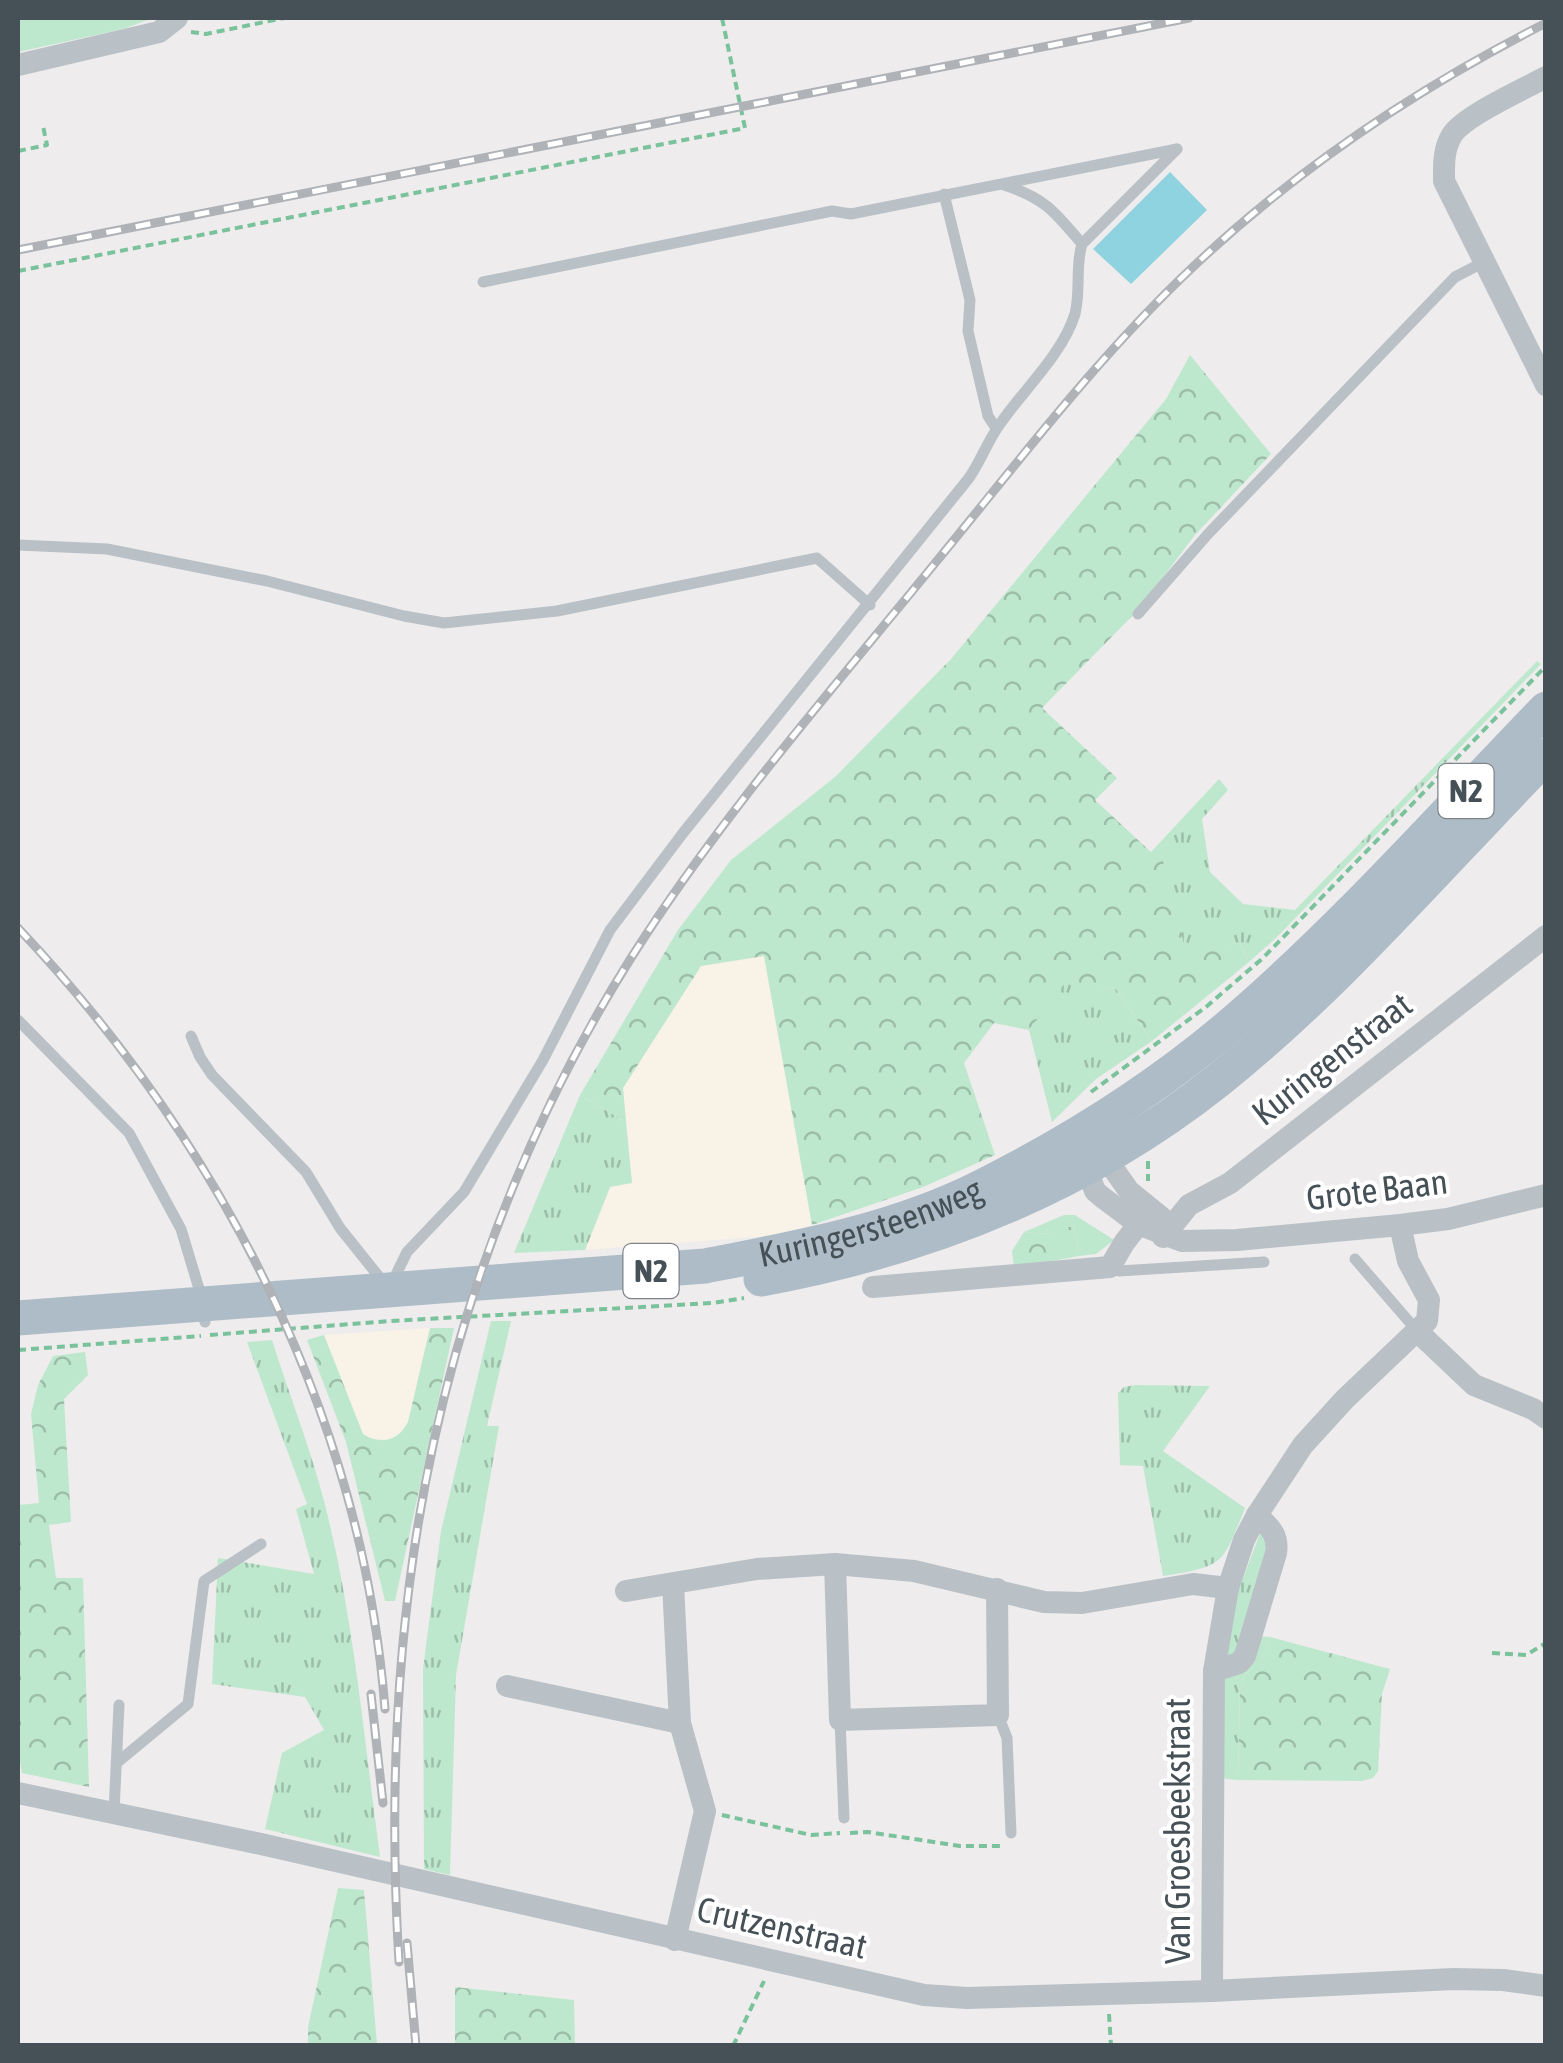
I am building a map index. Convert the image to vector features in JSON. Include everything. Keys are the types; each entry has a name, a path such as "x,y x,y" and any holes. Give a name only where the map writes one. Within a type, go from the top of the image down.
{"main road":[{"name":"Kuringersteenweg","path":"18,1338 204,1313 390,1298 700,1290 835,1266 914,1243 992,1214 1240,1017 1301,961 1546,708"},
{"name":"Kuringersteenweg","path":"1086,1141 1213,1084 1320,990 1546,756"},
{"name":"Kuringersteenweg","path":"18,1318 204,1313"}],"street":[{"path":"18,65 159,32 176,19"},
{"path":"1546,77 1454,132 1444,155 1444,181 1546,385"},
{"name":"Kuringenstraat","path":"1167,1230 1189,1205 1230,1183 1546,936"},
{"name":"Grote Baan","path":"1086,1141 1095,1190 1182,1241 1400,1225 1448,1219 1546,1196"},
{"path":"873,1287 1110,1268 1144,1217"},
{"path":"1400,1225 1408,1261 1430,1308 1427,1321 1418,1332 1474,1386 1546,1418"},
{"name":"Van Groesbeekstraat","path":"1212,1991 1214,1670 1228,1588 1244,1540 1285,1470 1321,1424 1418,1332"},
{"name":"Van Groesbeekstraat","path":"1214,1670 1239,1663 1246,1656 1276,1553 1278,1542 1272,1529 1257,1515"},
{"path":"626,1591 757,1569 835,1564 914,1571 1044,1602 1082,1603 1192,1584 1228,1588"},
{"path":"835,1564 840,1720 998,1715 997,1589"},
{"path":"673,1584 680,1723 705,1811 675,1940"},
{"path":"507,1686 680,1723"},
{"name":"Crutzenstraat","path":"18,1792 924,1995 967,1998 1453,1980 1503,1980 1546,1986"}],"lane":[{"path":"390,1298 407,1252 464,1192 543,1060 610,930 683,833 984,458 996,428 1064,340 1079,293 1077,259 1082,244 1177,149 852,214 832,211 483,282"},
{"path":"999,184 1031,193 1047,203 1082,244"},
{"path":"944,194 970,300 968,331 988,416 996,428"},
{"path":"1138,614 1208,534 1455,277 1484,262"},
{"path":"18,545 107,550 267,581 404,616 444,622 557,611 816,558 870,604"},
{"path":"18,1020 129,1133 181,1230 204,1313"},
{"path":"191,1036 212,1074 306,1172 390,1298"},
{"path":"1355,1259 1418,1332"},
{"path":"1110,1268 1120,1272 1264,1262"},
{"path":"119,1761 188,1704 204,1581 261,1544"},
{"path":"114,1812 119,1705"},
{"path":"998,1715 1008,1738 1011,1833"},
{"path":"840,1720 844,1818"}],"path":[{"path":"176,19 194,34 284,18"},
{"path":"18,271 744,128 722,18"},
{"path":"18,151 48,145 43,126"},
{"path":"1086,1141 1107,1079 1206,1007 1263,958 1546,666"},
{"path":"1492,1653 1526,1655 1546,1643"},
{"path":"705,1811 812,1834 868,1832 960,1846 1012,1846 1011,1833"},
{"path":"733,2046 773,1963"},
{"path":"1108,1994 1111,2046"}],"shaded area":[{"path":"764,956 812,1225 767,1236 585,1250 611,1186 632,1182 623,1088 701,966"},
{"path":"430,1328 402,1434 393,1440 370,1439 363,1434 324,1335"}],"green space":[{"path":"18,18 153,18 123,29 18,52"},
{"path":"1190,355 1271,454 1195,535 1139,609 1042,708 1117,778 1095,800 1151,852 1162,857 1185,948 1240,943 1249,962 1152,1041 1116,989 1065,983 1029,1030 994,1023 964,1063 995,1155 923,1187 812,1225 764,956 701,966 623,1088 626,1122 580,1095 678,930 731,860 835,777 951,659 1166,399"},
{"path":"1537,661 1541,664 1249,962 1240,943 1185,949 1151,852 1219,779 1228,790 1202,819 1210,872 1243,904 1295,910"},
{"path":"1064,982 1116,989 1152,1041 1096,1079 1052,1122 1029,1030"},
{"path":"580,1095 626,1122 632,1183 610,1187 585,1250 514,1253"},
{"path":"1064,1215 1075,1215 1114,1240 1096,1254 1079,1256 1074,1227 1045,1234 1024,1232"},
{"path":"1074,1227 1079,1256 1014,1268 1012,1251 1024,1232 1045,1234"},
{"path":"491,1321 511,1321 487,1426 499,1426 456,1675 450,1875 424,1869 423,1669 441,1531"},
{"path":"430,1328 454,1328 395,1601 385,1601 346,1442 307,1340 324,1335 363,1434 383,1440 400,1433 408,1422"},
{"path":"272,1340 312,1461 334,1545 357,1678 380,1857 265,1829 282,1753 324,1730 305,1697 212,1684 218,1558 314,1574 296,1509 307,1504 247,1342"},
{"path":"85,1352 88,1375 64,1399 71,1522 49,1525 56,1578 83,1578 89,1787 22,1773 18,1750 18,1505 39,1503 31,1414 38,1385 53,1356"},
{"path":"1135,1385 1210,1386 1163,1451 1245,1508 1225,1552 1210,1565 1163,1576 1143,1466 1120,1465 1118,1393"},
{"path":"1261,1531 1269,1534 1242,1652 1226,1660 1235,1599"},
{"path":"1255,1636 1270,1637 1259,1665 1246,1673 1240,1684 1238,1780 1226,1779 1222,1776 1223,1682"},
{"path":"1270,1637 1390,1669 1382,1694 1378,1771 1373,1778 1238,1780 1240,1684 1246,1673 1259,1664"},
{"path":"338,1888 364,1890 377,2045 308,2045 308,2027"},
{"path":"455,1987 574,2000 575,2045 455,2045"}],"water":[{"path":"1170,172 1207,210 1131,284 1093,249"}],"railway":[{"path":"18,250 1189,18"},
{"path":"399,1962 395,1828 399,1697 412,1568 434,1441 467,1317 510,1195 564,1075 631,958 701,855 778,756 1060,410 1159,300 1234,230 1317,163 1406,103 1546,23"},
{"path":"18,928 91,1011 157,1098 216,1191 268,1288 312,1388 346,1492 371,1599 385,1709"},
{"path":"371,1694 383,1803"},
{"path":"407,1943 416,2046"}]}
